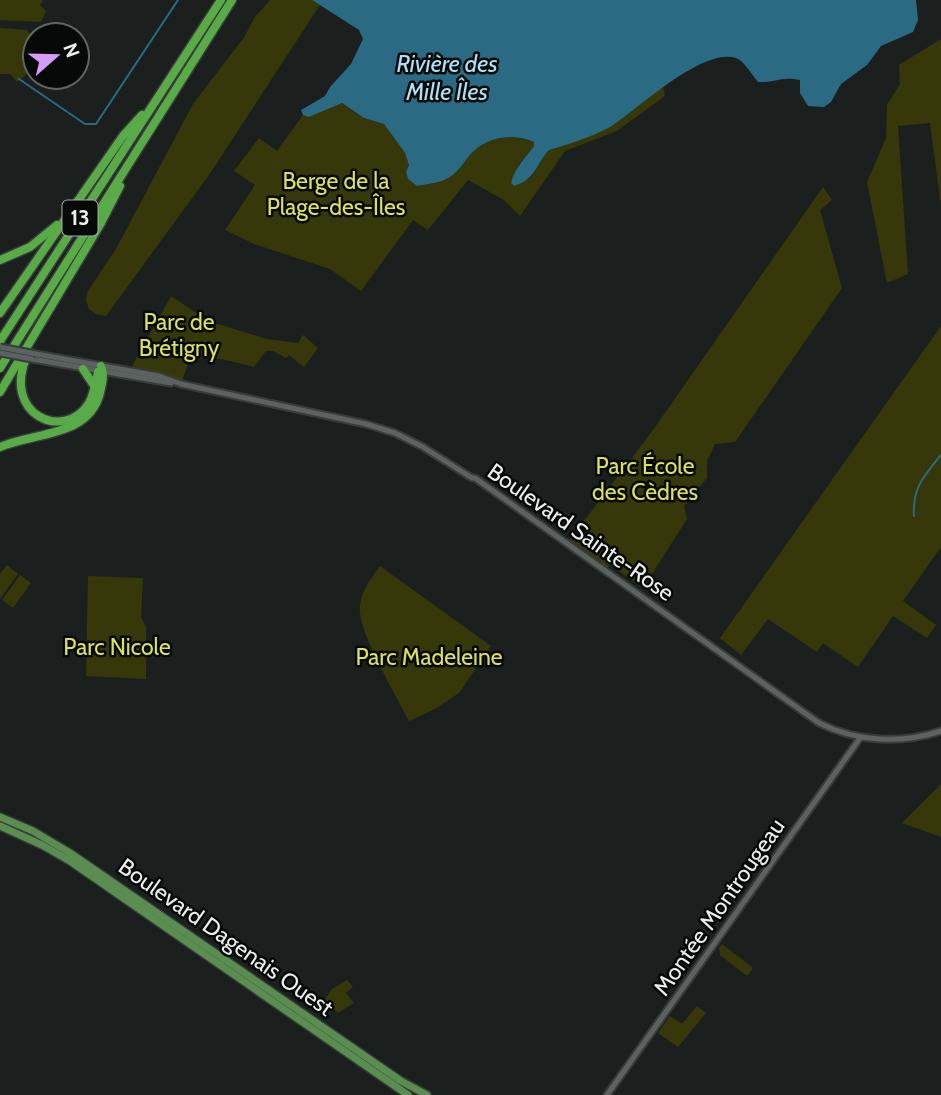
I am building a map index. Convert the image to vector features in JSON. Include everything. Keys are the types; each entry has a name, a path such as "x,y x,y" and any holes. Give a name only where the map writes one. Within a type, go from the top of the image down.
{"highway":[{"name":"13","path":"0,341 222,0"},
{"name":"13","path":"0,368 232,0"},
{"path":"0,313 123,136 160,95"},
{"path":"0,392 101,223 148,134"},
{"path":"0,260 35,244 69,213"},
{"path":"35,333 22,367 19,384 22,398 31,411 51,421 72,418 86,407 101,370"},
{"path":"83,369 95,387"},
{"path":"0,447 69,428 81,422 97,403 101,370"}],"main road":[{"name":"Boulevard Dagenais Ouest","path":"0,817 35,832 71,853 404,1083 427,1095"},
{"name":"Boulevard Dagenais Ouest","path":"0,826 62,856 408,1095"}],"street":[{"name":"Boulevard Sainte-Rose","path":"0,347 83,369 101,370"},
{"name":"Boulevard Sainte-Rose","path":"0,354 34,357 181,384 366,424 395,433 423,446 475,478 708,642 797,709 834,731 860,738 899,738 941,731"},
{"name":"Montée Montrougeau","path":"607,1095 860,738"}],"green space":[{"path":"0,0 43,0 40,5 46,11 41,21 0,20"},
{"path":"270,0 312,0 320,5 209,175 106,316 96,314 89,309 86,300 88,291 117,247 193,104 245,36 254,18"},
{"path":"0,28 21,30 21,78 17,82 10,74 0,74"},
{"path":"941,39 941,206 930,123 898,126 908,274 887,283 867,182 886,138 887,105 900,84 899,65"},
{"name":"Berge de la Plage-des-Îles","path":"663,86 665,96 617,131 565,151 520,216 504,200 468,180 428,230 413,220 361,291 330,269 254,244 225,230 255,185 234,171 259,138 277,151 303,115 309,117 341,103 364,118 384,124 405,153 409,165 406,172 408,179 417,186 450,177 472,152 489,141 512,137 534,142 534,146 519,165 511,183 514,186 532,177 549,150 609,127"},
{"name":"Parc École des Cèdres","path":"823,187 832,200 820,210 842,288 735,442 715,444 707,461 707,478 684,506 687,519 643,588 610,565 606,569 568,542 653,430"},
{"name":"Parc de Brétigny","path":"171,296 208,321 267,339 298,343 303,335 318,348 304,367 289,355 286,358 273,351 266,351 254,367 222,359 193,358 189,361 181,384 132,366"},
{"path":"941,326 941,547 903,601 936,625 927,638 893,616 858,667 823,643 817,652 768,619 741,655 720,638"},
{"path":"7,565 18,574 0,599 0,574"},
{"name":"Parc Madeleine","path":"380,566 491,646 459,693 435,709 409,721 371,646 360,616 363,594"},
{"path":"20,575 31,583 13,608 2,600"},
{"name":"Parc Nicole","path":"88,576 143,578 141,617 146,627 146,679 86,676"},
{"path":"941,784 941,837 902,823"},
{"path":"722,944 753,968 747,976 720,955 719,948"},
{"path":"347,980 353,987 346,993 354,1003 338,1013 333,1008 330,1012 321,1005 332,989"},
{"path":"697,1006 706,1013 678,1047 658,1033 670,1016 682,1024"}],"water":[{"name":"Rivière des Mille Îles","path":"312,0 916,0 918,20 913,32 881,46 867,65 841,84 831,102 824,107 808,106 800,93 800,80 758,82 739,60 722,57 706,62 670,82 610,127 549,150 522,183 514,186 511,183 534,142 512,137 496,139 482,145 446,179 417,186 408,179 406,172 409,165 405,153 384,124 364,118 342,103 309,117 303,115 301,110 325,96 351,64 363,39 359,30"}],"waterway":[{"path":"19,79 85,124 96,124 178,0"},
{"path":"914,516 917,490 924,476 941,455"}]}
